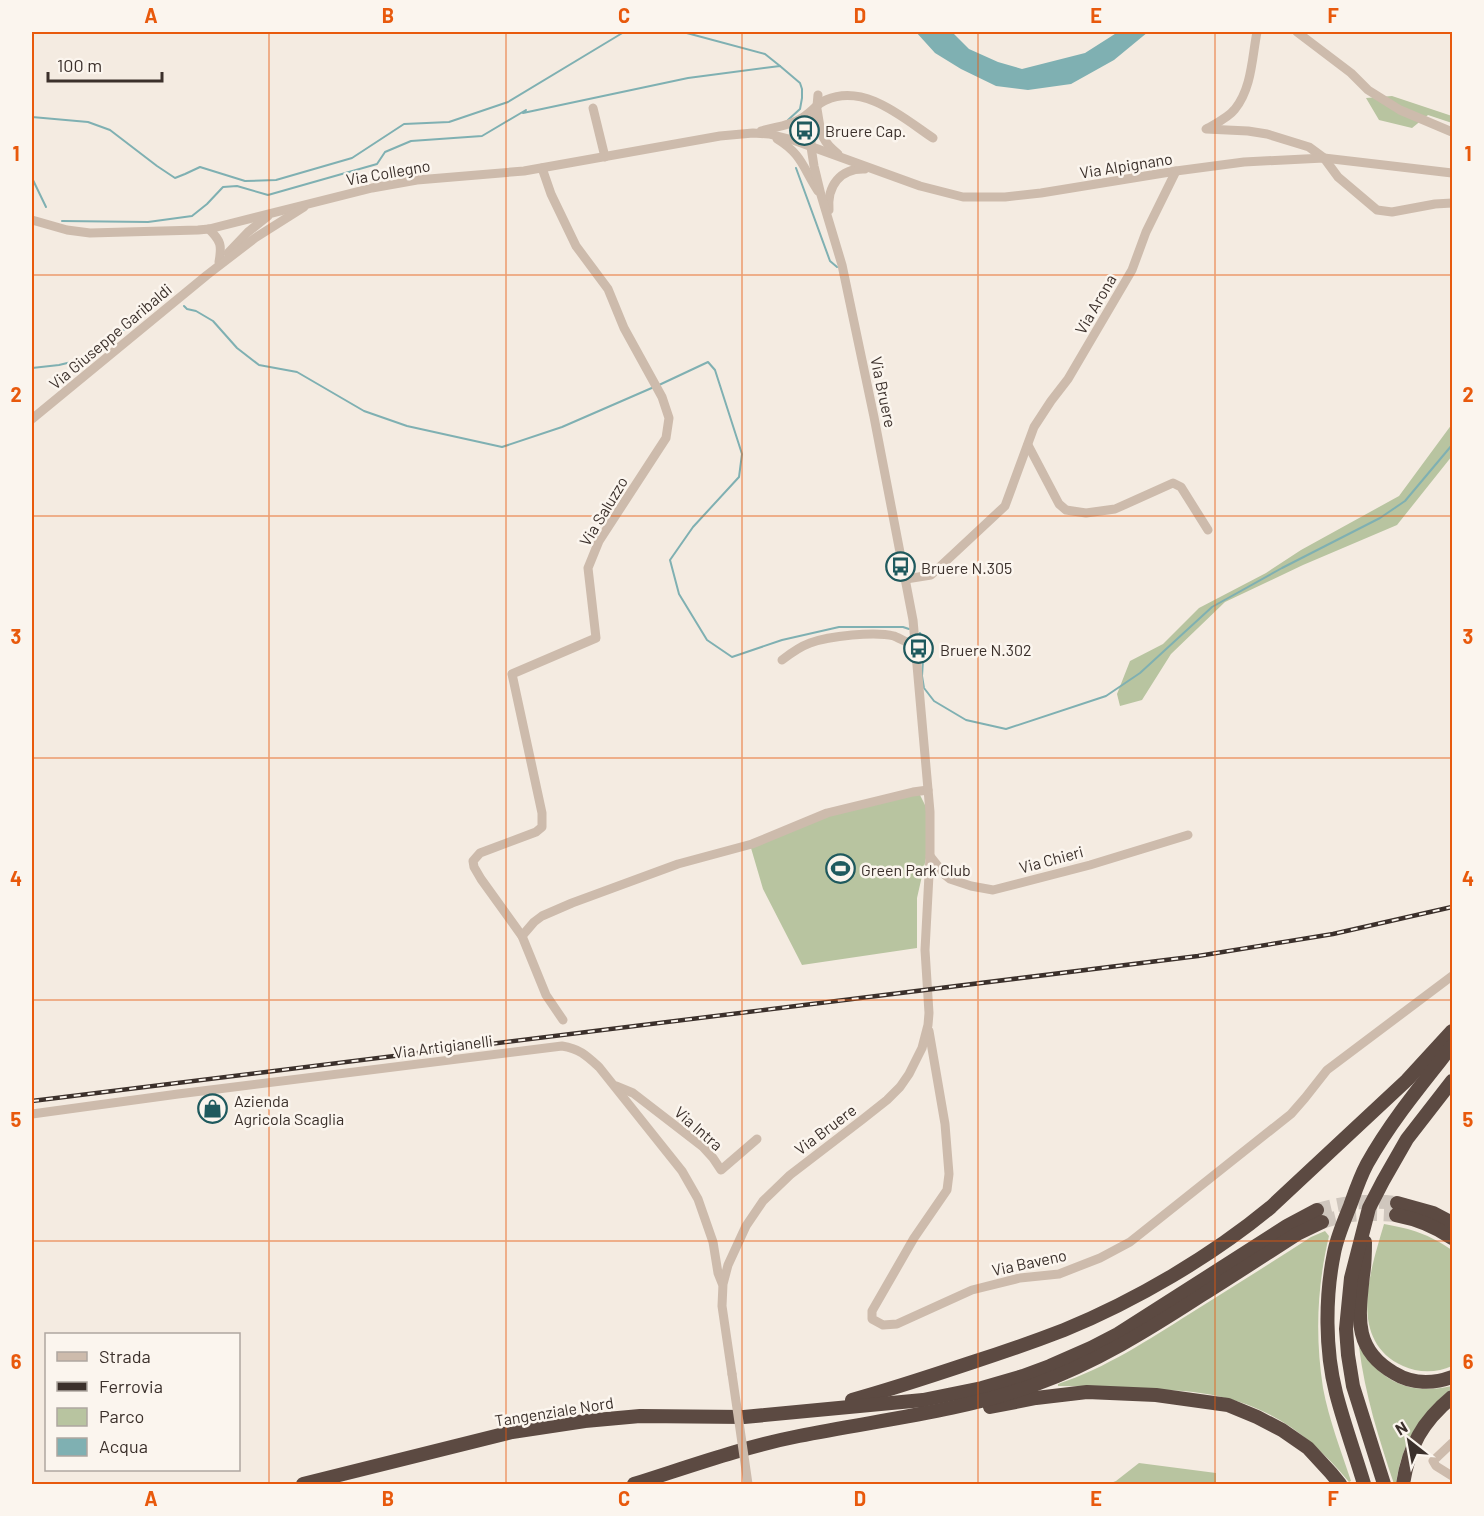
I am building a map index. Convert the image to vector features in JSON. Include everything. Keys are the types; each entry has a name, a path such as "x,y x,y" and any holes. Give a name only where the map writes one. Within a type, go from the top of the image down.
{"highway":[{"path":"815,1410 899,1388 1065,1329 1119,1305 1198,1259 1250,1225 1271,1207 1407,1080 1452,1030"},
{"path":"1364,1485 1336,1392 1330,1352 1328,1316 1334,1251 1366,1165 1410,1098 1452,1046"},
{"path":"1384,1485 1353,1386 1348,1355 1348,1303 1351,1278 1370,1208 1407,1139 1452,1081"},
{"path":"1452,1223 1433,1213 1396,1209 1452,1238"},
{"path":"634,1485 734,1453 798,1436 925,1414 997,1397 1065,1373 1146,1331 1297,1234 1319,1216 1287,1226 1118,1334 1050,1366 952,1395 923,1400 815,1410"},
{"path":"1366,1222 1364,1272 1359,1313 1367,1348 1376,1360 1400,1377 1428,1382 1452,1377"},
{"path":"925,1414 960,1412 1036,1398 1088,1392 1156,1395 1212,1402 1228,1405 1282,1430 1308,1448 1340,1485"},
{"path":"1403,1485 1408,1459 1420,1431 1452,1397"},
{"name":"Tangenziale Nord","path":"303,1485 541,1427 640,1416 744,1417 815,1410"}],"street":[{"path":"1257,32 1250,78 1235,110 1206,129 1267,134 1309,147 1324,158 1338,177 1377,210 1392,212 1452,202"},
{"path":"1298,32 1368,90 1400,110 1452,132"},
{"name":"Via Collegno","path":"753,133 799,120 824,100 839,95 854,94 879,103 933,138"},
{"path":"811,147 811,125 818,95"},
{"path":"816,106 821,135 827,145 845,159"},
{"path":"592,108 605,157"},
{"path":"769,134 797,155 821,195"},
{"name":"Via Collegno","path":"32,220 67,230 90,233 175,232 209,229 372,188 417,180 524,171 720,136 769,134 811,147"},
{"name":"Via Alpignano","path":"811,147 920,186 963,197 1041,194 1244,162 1324,158 1452,173"},
{"name":"Via Bruere","path":"748,1485 722,1306 723,1284 728,1265 746,1226 763,1201 790,1175 887,1100 900,1087 918,1058 926,1039 929,1013 925,950 930,856 928,790 913,620 842,265 821,195 811,147"},
{"name":"Via Saluzzo","path":"522,936 481,879 473,861 480,854 536,832 542,826 542,813 512,674 596,638 588,568 599,541 666,438 669,418 656,386 624,328 608,289 576,246 551,194 542,168"},
{"path":"831,227 829,202 831,188 836,179 851,170 874,169"},
{"name":"Via Arona","path":"906,579 931,574 1005,506 1034,428 1068,379 1132,270 1146,232 1176,171"},
{"path":"207,275 255,238 310,204"},
{"path":"255,238 272,213"},
{"path":"207,275 248,232 272,213"},
{"path":"209,229 219,239 221,245 219,262"},
{"name":"Via Giuseppe Garibaldi","path":"32,420 207,275"},
{"path":"1028,445 1059,504 1066,510 1086,513 1115,508 1173,483 1181,487 1208,530"},
{"path":"782,660 798,648 813,642 838,637 871,634 893,636 915,646"},
{"path":"563,1020 546,995 522,936 542,916 678,864 752,844 827,813 928,790"},
{"name":"Via Chieri","path":"930,856 950,879 993,890 1090,865 1188,835"},
{"name":"Via Baveno","path":"928,1025 945,1124 949,1174 947,1190 914,1238 872,1311 872,1319 883,1325 897,1324 972,1290 1020,1278 1059,1274 1100,1258 1130,1242 1291,1113 1327,1070 1452,976"},
{"name":"Via Artigianelli","path":"32,1114 562,1046 573,1048 584,1053 599,1067 682,1171 698,1198 713,1242 718,1273 723,1284"},
{"name":"Via Intra","path":"614,1085 633,1093 703,1147 721,1170 757,1139"},
{"path":"1452,1443 1433,1461 1436,1466 1452,1476"}],"green space":[{"path":"1392,96 1452,116 1452,123 1428,115 1412,128 1379,120 1366,98"},
{"path":"1452,424 1452,456 1397,525 1303,565 1225,602 1171,654 1142,700 1120,706 1117,694 1130,661 1163,644 1199,608 1266,573 1301,550 1399,496"},
{"name":"Green Park Club","path":"919,793 934,823 917,898 917,948 802,965 763,889 751,848 830,815"},
{"path":"1384,1224 1420,1233 1452,1250 1452,1366 1434,1371 1421,1371 1403,1366 1385,1354 1374,1339 1367,1302 1373,1262"},
{"path":"1325,1231 1329,1236 1318,1312 1320,1369 1328,1412 1351,1481 1349,1482 1301,1434 1283,1422 1245,1404 1223,1397 1186,1391 1058,1386 1126,1353 1311,1237"},
{"path":"1359,1347 1378,1370 1398,1383 1423,1389 1452,1386 1414,1430 1403,1455 1396,1484 1394,1484 1373,1417"},
{"path":"1139,1463 1216,1473 1216,1483 1108,1484 1116,1481"}],"water":[{"path":"916,32 952,32 969,49 998,62 1022,69 1085,53 1118,32 1148,32 1114,60 1071,84 1028,90 996,86 961,69 935,53"}],"waterway":[{"path":"32,117 88,122 110,130 175,178 200,167 245,181 276,180 352,158 404,124 449,122 508,102 624,32"},
{"path":"683,32 765,54 780,66"},
{"path":"62,221 148,222 192,216 223,187 237,186 268,195 377,164 385,152 411,141 482,136 526,110 523,113 688,78 780,66 800,83 802,89 800,109 788,120"},
{"path":"796,168 830,261 837,267"},
{"path":"32,178 46,207"},
{"path":"32,368 88,358 171,293"},
{"path":"184,306 213,321 237,348 259,365 297,372 364,411 407,426 502,447 562,427 654,387"},
{"path":"659,385 708,362 715,370 742,454 739,477 693,527 670,560 679,594 707,640 732,657 782,640 839,627 903,627 909,629"},
{"path":"920,633 924,645 922,676 924,688 934,701 966,720 1006,729 1106,696 1140,673 1212,607 1380,518 1405,501 1452,445"}],"tunnel":[{"path":"1317,1210 1357,1202 1397,1203"},
{"path":"1322,1222 1358,1214 1396,1215"}],"railway":[{"path":"32,1101 1198,956 1333,934 1452,907"}],"place":[{"name":"Bruere Cap.","path":"804,130"},
{"name":"Bruere N.305","path":"900,567"},
{"name":"Bruere N.302","path":"919,649"},
{"name":"Green Park Club","path":"840,869"},
{"name":"Azienda Agricola Scaglia","path":"213,1109"}]}
